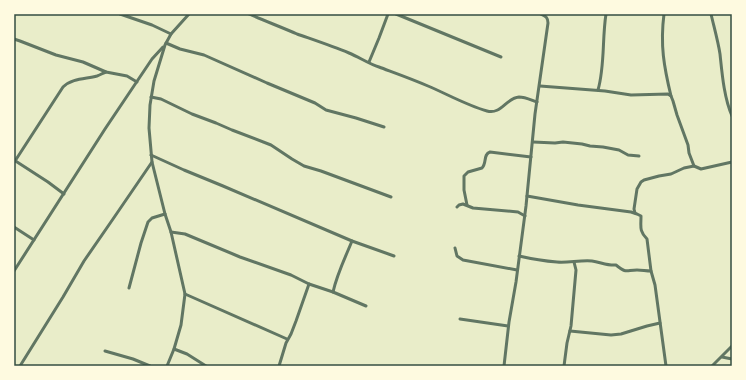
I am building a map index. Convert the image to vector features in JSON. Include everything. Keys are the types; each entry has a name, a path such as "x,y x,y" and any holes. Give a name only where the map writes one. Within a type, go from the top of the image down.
{"street":[{"path":"120,14 152,25 171,34"},
{"path":"14,271 105,129 152,59 165,44 171,34 189,14"},
{"path":"249,14 350,53 379,67 427,85 462,102 487,111 498,110 516,98 522,97 537,102"},
{"path":"369,62 380,38 388,14"},
{"path":"396,14 501,57"},
{"path":"504,366 508,326 525,216 537,102 548,20 546,16 541,14"},
{"path":"598,90 602,71 603,30 606,14"},
{"path":"664,14 662,56 671,96 694,166"},
{"path":"711,14 720,52 724,84 732,116"},
{"path":"14,39 83,62 106,72 127,76 137,82"},
{"path":"165,44 154,80 151,97 149,128 151,155 185,294 181,325 167,366"},
{"path":"165,44 204,55 315,103 326,110 384,127"},
{"path":"152,59 159,64"},
{"path":"64,194 15,161 65,85 106,72"},
{"path":"540,86 598,90 631,95 668,94 671,96"},
{"path":"151,97 161,99 192,114 271,145 304,166 391,196"},
{"path":"533,142 563,142 582,144 619,150 628,155 639,156"},
{"path":"467,205 464,190 464,176 468,172 484,166 488,152 531,157"},
{"path":"151,155 352,241 394,256"},
{"path":"20,366 84,261 152,162"},
{"path":"635,211 637,189 641,182 647,179 671,174 684,168 694,166 701,169 732,162"},
{"path":"527,196 578,205 631,212 635,211 641,216 641,231 647,239 650,271 655,285 666,366"},
{"path":"457,207 464,204 473,208 518,212 525,216"},
{"path":"129,288 148,222 152,218 165,214"},
{"path":"14,227 34,240"},
{"path":"171,232 185,234 366,306"},
{"path":"333,292 340,269 352,241"},
{"path":"455,248 458,256 463,260 517,270"},
{"path":"519,256 556,262 592,261 611,266 616,265 622,270 626,271 650,271"},
{"path":"564,366 570,331 576,270 574,262"},
{"path":"279,366 287,339 291,334 309,284"},
{"path":"185,294 287,339"},
{"path":"460,319 508,326"},
{"path":"570,331 611,335 621,334 660,322"},
{"path":"712,366 732,346"},
{"path":"174,348 206,366"},
{"path":"105,351 133,359 150,366"},
{"path":"722,357 732,359"}]}
